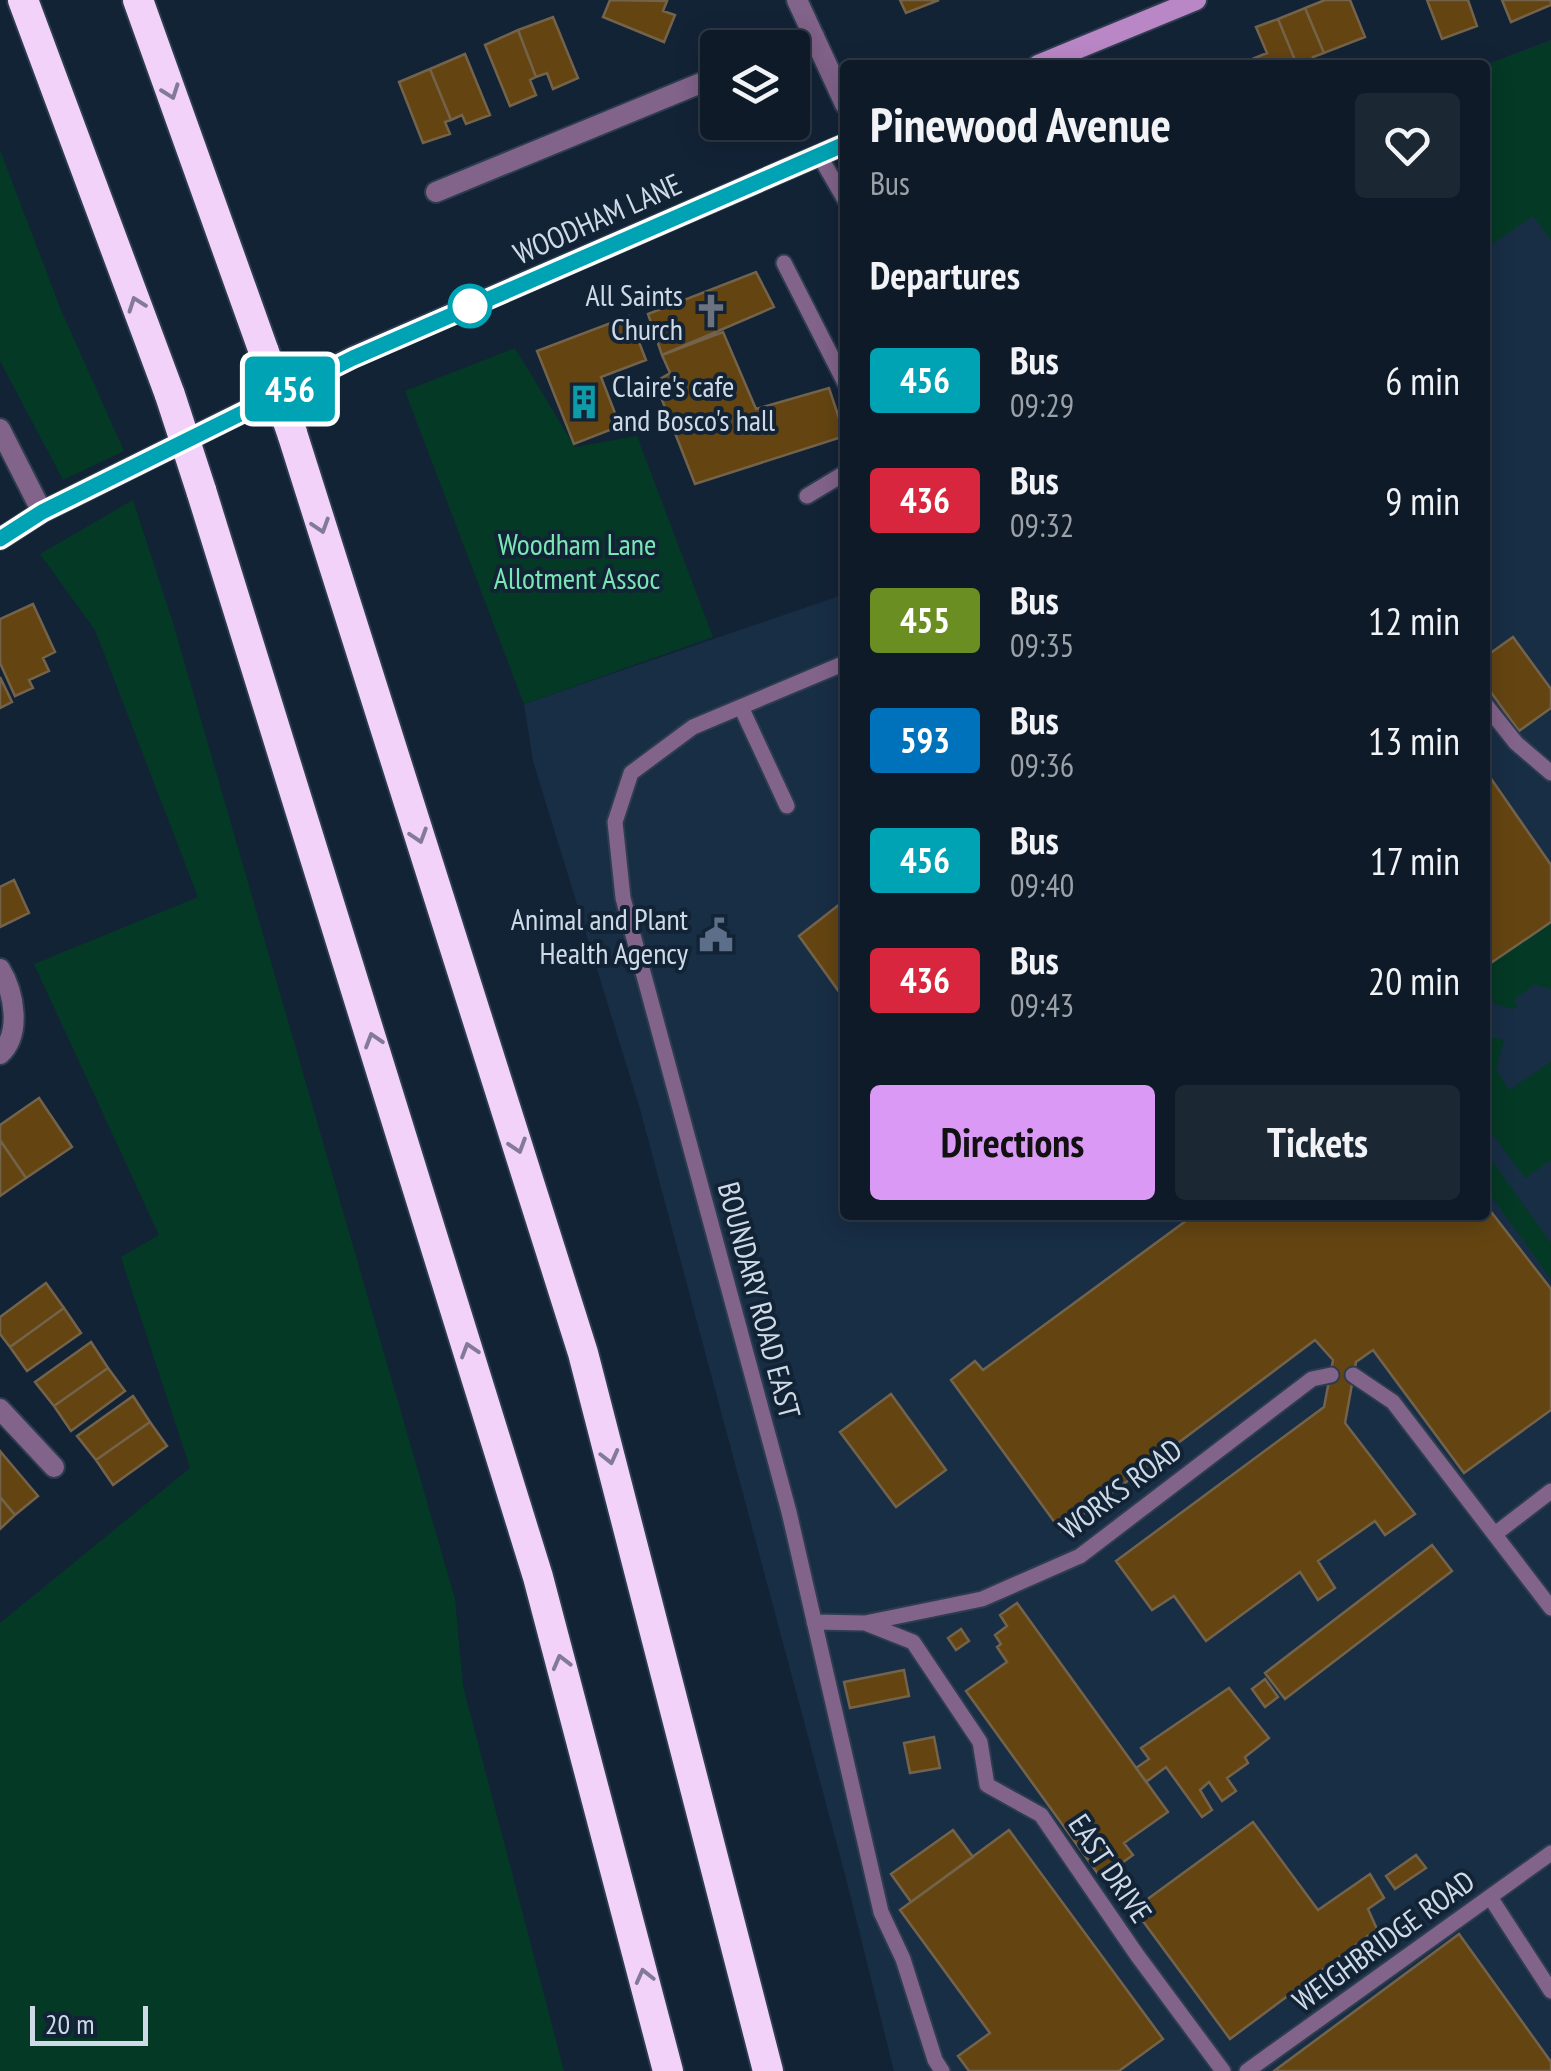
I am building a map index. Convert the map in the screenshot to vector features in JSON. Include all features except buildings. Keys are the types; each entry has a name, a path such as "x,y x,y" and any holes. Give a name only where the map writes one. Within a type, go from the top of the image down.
{"highway":[{"path":"23,0 170,395 201,490 538,1577 668,2071"},
{"path":"138,0 292,433 583,1353 768,2071"}],"main road":[{"path":"1050,60 1196,0"},
{"name":"WOODHAM LANE","path":"0,539 42,512 353,358 840,146"}],"street":[{"path":"797,0 840,93"},
{"path":"810,38 814,36"},
{"path":"436,192 700,83"},
{"path":"0,429 42,512"},
{"path":"0,969 7,980 14,1014 9,1046 0,1054"},
{"path":"0,1409 54,1468"}],"lane":[{"path":"819,155 840,191"},
{"path":"784,263 840,372"},
{"path":"807,496 840,477"},
{"name":"BOUNDARY ROAD EAST","path":"840,665 694,727 632,772 615,822 623,898 786,1500 881,1912 903,1959 942,2071"},
{"path":"741,707 786,806"},
{"path":"1490,710 1516,743 1551,773"},
{"name":"WORKS ROAD","path":"865,1623 982,1599 1080,1556 1312,1379 1331,1375"},
{"path":"1353,1375 1393,1402 1551,1608"},
{"path":"1495,1534 1551,1491"},
{"name":"EAST DRIVE","path":"814,1622 865,1623 913,1642 980,1742 987,1785 1041,1815 1136,1956 1224,2071"},
{"name":"WEIGHBRIDGE ROAD","path":"1247,2071 1551,1854"},
{"path":"1490,1897 1551,1990"}],"shaded area":[{"name":"Animal and Plant Health Agency","path":"1551,40 1551,2071 894,2071 640,1109 533,761 524,704 840,596 840,1220 1490,1220 1490,63"}],"green space":[{"path":"1551,41 1551,240 1533,216 1490,246 1490,63"},
{"path":"0,150 61,310 124,451 63,480 0,361"},
{"name":"Woodham Lane Allotment Assoc","path":"515,348 575,447 637,436 713,637 524,704 405,391"},
{"path":"133,500 173,623 455,1599 463,1686 564,2071 0,2071 0,1623 190,1468 121,1257 159,1235 34,964 198,897 95,630 40,554"},
{"path":"1551,922 1551,989 1535,984 1514,1000 1518,1006 1513,1009 1494,1004 1490,996 1490,964"},
{"path":"1490,1037 1504,1040 1496,1069 1509,1090 1551,1062 1551,1160 1525,1178 1490,1131"},
{"path":"1490,1158 1551,1243 1551,1279 1490,1194"}],"bus line":[{"name":"456","path":"0,539 42,512 353,358 840,146"}],"place":[{"name":"All Saints Church","path":"711,311"},
{"name":"Claire's cafe and Bosco's hall","path":"584,402"},
{"name":"Animal and Plant Health Agency","path":"716,935"}]}
